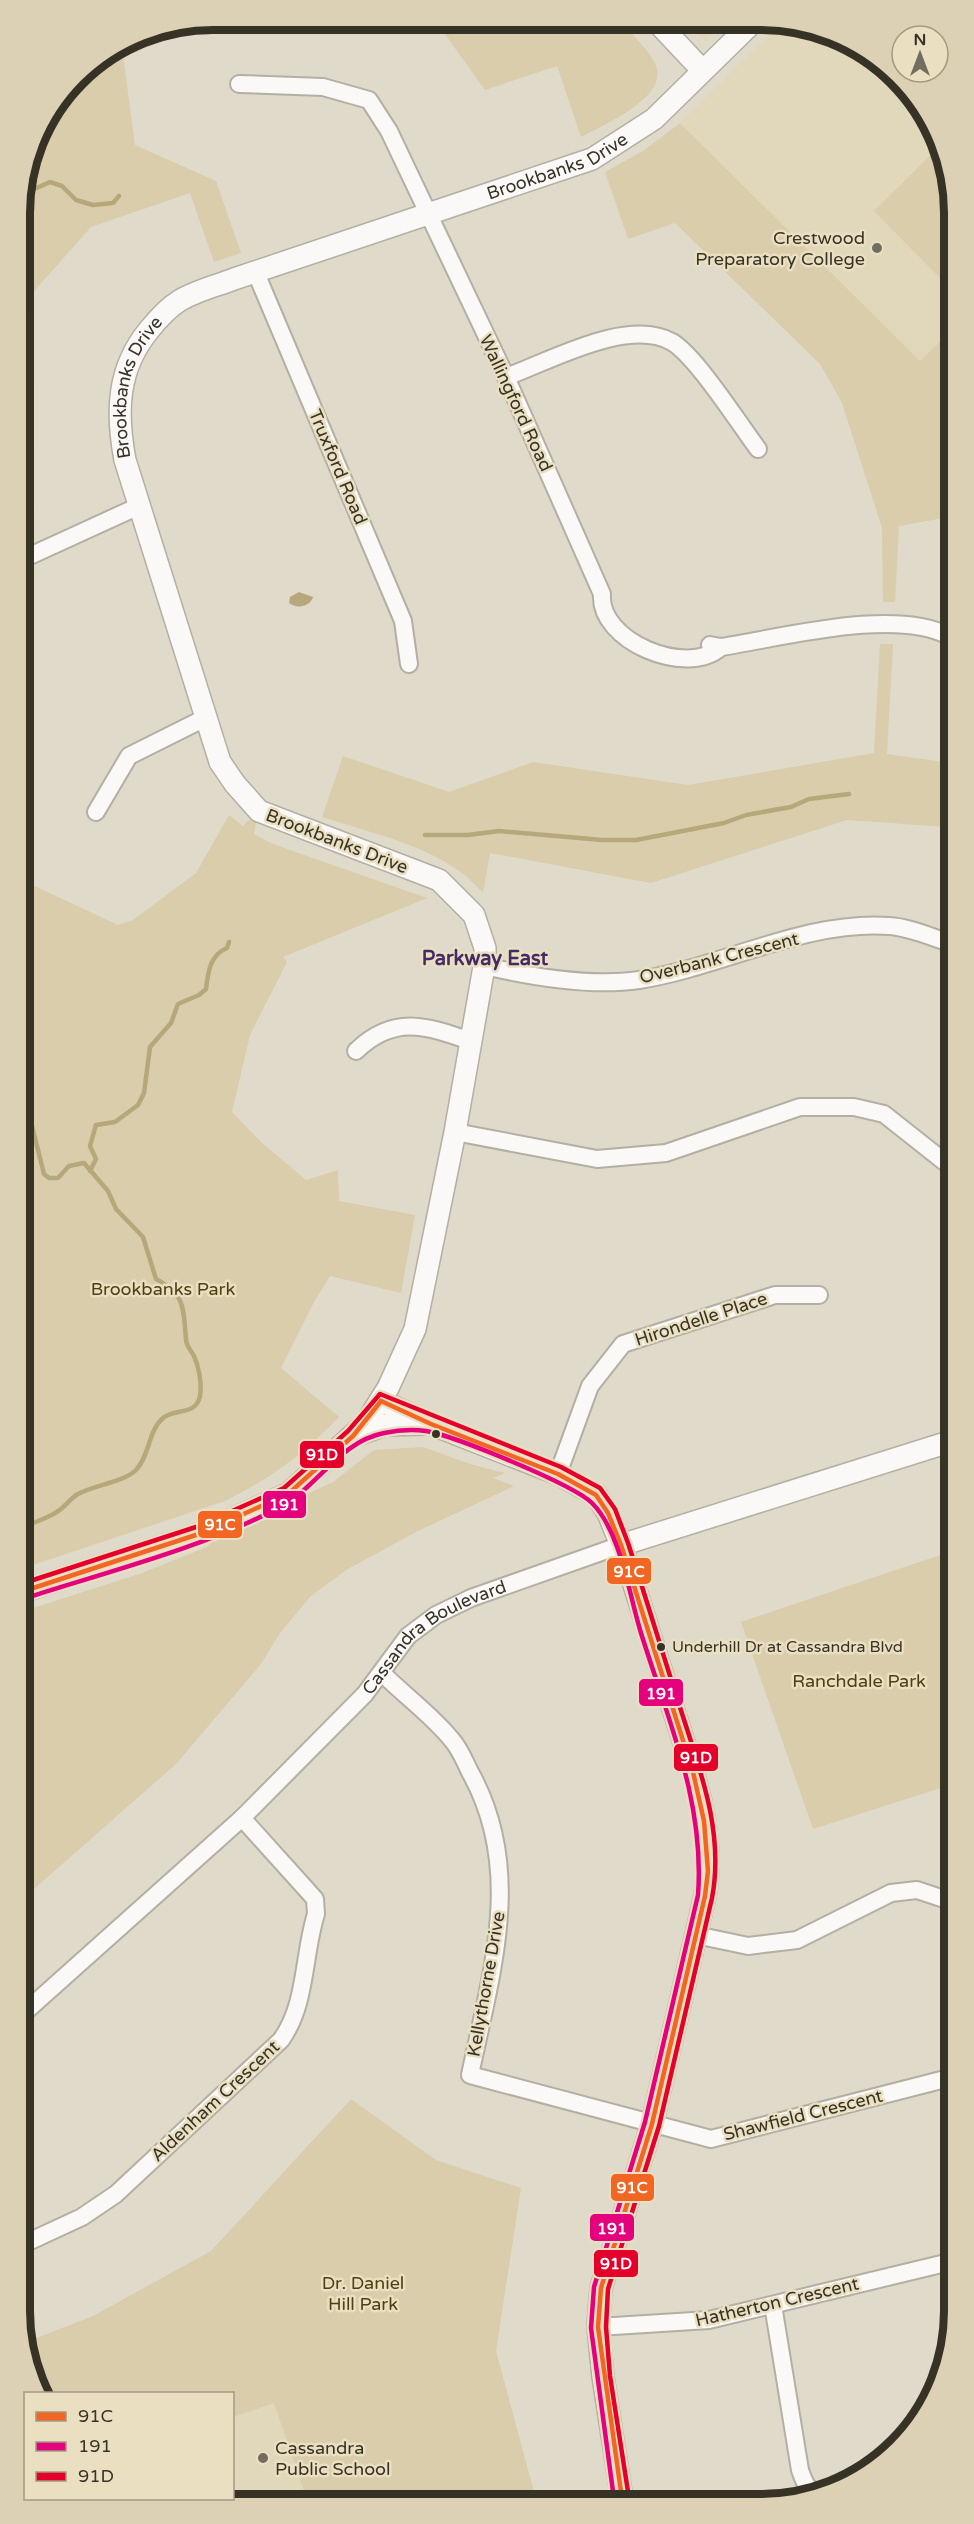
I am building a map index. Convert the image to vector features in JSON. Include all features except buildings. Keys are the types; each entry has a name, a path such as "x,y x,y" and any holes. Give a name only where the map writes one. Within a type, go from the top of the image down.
{"street":[{"path":"664,30 702,70"},
{"name":"Brookbanks Drive","path":"30,1589 199,1534 288,1494 354,1436 381,1401 415,1329 455,1132 485,966 484,948 474,915 438,880 259,811 220,762 126,460 118,408 120,387 139,342 155,322 178,301 592,159 654,119 745,30"},
{"name":"Wallingford Road","path":"239,84 323,87 369,99 389,131 506,377 602,594 624,621 640,636 659,645 675,648 709,645 721,647 868,624 912,626 944,635"},
{"name":"Truxford Road","path":"256,273 403,621 410,664"},
{"path":"506,377 606,339 640,333 672,342 692,361 758,449"},
{"path":"30,556 139,506"},
{"path":"96,812 129,756 205,718"},
{"name":"Overbank Crescent","path":"485,966 594,983 638,980 676,972 844,926 891,926 944,941"},
{"path":"356,1051 378,1032 394,1026 450,1034 470,1041"},
{"path":"455,1132 597,1159 666,1153 800,1107 854,1107 884,1114 944,1161"},
{"name":"Hirondelle Place","path":"558,1474 590,1386 623,1344 775,1295 819,1295"},
{"path":"381,1401 431,1425 558,1474 596,1495 608,1514 621,1545 700,1797 709,1874 652,2124 601,2288 598,2327 603,2377 621,2494"},
{"path":"354,1436 399,1423 431,1425"},
{"name":"Cassandra Boulevard","path":"30,2008 242,1818 365,1694 408,1636 436,1615 471,1598 621,1545 944,1444"},
{"name":"Kellythorne Drive","path":"382,1673 453,1740 485,1798 498,1845 502,1886 496,1952 470,2075 652,2124"},
{"name":"Aldenham Crescent","path":"30,2241 82,2217 116,2194 281,2040 290,2027 297,2009 316,1914 315,1899 242,1818"},
{"path":"696,1935 748,1946 797,1940 891,1893 917,1890 944,1899"},
{"name":"Shawfield Crescent","path":"652,2124 711,2139 944,2079"},
{"name":"Hatherton Crescent","path":"598,2327 686,2323 773,2305 944,2262"},
{"path":"773,2305 800,2470 804,2483 809,2488"}],"shaded area":[{"path":"697,30 717,30 705,41"},
{"name":"Crestwood Preparatory College","path":"773,31 820,40 863,61 899,92 920,121 930,143 938,165 944,213 944,338 920,362 680,123"},
{"path":"299,592 313,597 303,606 289,603 290,597"},
{"name":"Cassandra Public School","path":"274,2402 305,2494 234,2494 234,2417"}],"green space":[{"path":"442,30 628,30 650,54 656,66 657,78 652,89 643,99 618,118 581,137 557,66 485,90"},
{"path":"151,41 138,52 123,55 135,145 216,181 241,253 214,262 190,193 91,227 30,296 30,201 36,165 49,132 75,92 92,75 121,54"},
{"path":"680,123 920,361 944,338 944,384 941,386 944,401 944,518 899,526 895,602 883,602 882,528 842,403 820,364 675,223 628,239 605,172 643,151"},
{"path":"933,152 938,165 944,213 944,282 874,211"},
{"path":"880,644 893,644 887,754 944,762 944,827 847,820 651,883 490,853 483,893 468,878 430,854 387,837 322,817 343,756 449,792 533,762 688,785 874,753"},
{"name":"Brookbanks Park","path":"258,810 254,834 273,844 427,898 283,957 287,962 250,1035 232,1112 261,1142 306,1180 338,1170 339,1201 415,1215 401,1293 330,1276 314,1302 281,1368 339,1417 286,1464 257,1484 225,1501 30,1566 30,884 118,925 133,920 196,873 229,815 243,826"},
{"path":"423,1447 470,1464 505,1473 493,1478 514,1486 416,1532 346,1570 310,1597 280,1633 261,1664 176,1764 30,1893 30,1609 142,1573 207,1547 224,1528 254,1519 333,1482 374,1450"},
{"name":"Ranchdale Park","path":"944,1554 944,1787 813,1829 741,1622"},
{"name":"Dr. Daniel Hill Park","path":"351,2099 436,2160 521,2188 496,2351 535,2494 305,2494 274,2403 234,2417 234,2392 49,2392 36,2359 33,2339 93,2316 211,2251"}],"waterway":[{"path":"32,190 50,182 62,186 76,200 93,205 113,203 119,196"},
{"path":"425,835 468,835 499,831 602,840 636,840 724,823 746,815 791,807 809,799 849,794"},
{"path":"90,1171 96,1159 90,1146 96,1125 115,1122 138,1105 144,1093 150,1047 171,1023 178,1004 199,995 206,989 213,960 227,948 229,942"},
{"path":"30,1121 44,1174 49,1178 58,1178 69,1166 84,1163 108,1191 116,1209 143,1237 156,1279 173,1291 181,1303 186,1341 194,1356 201,1386 198,1402 194,1406 168,1415 158,1423 141,1464 136,1470 124,1478 78,1494 57,1512 30,1524"}],"transit line":[{"name":"91D","path":"30,1581 196,1527 284,1488 348,1431 380,1394 561,1467 600,1488 615,1509 628,1543 701,1774 715,1848 712,1898 659,2126 608,2289 606,2327 610,2376 628,2494"},
{"name":"91C","path":"381,1401 431,1424 558,1474 596,1495 608,1513 621,1545 693,1772 704,1821 708,1871 705,1896 652,2124 601,2288 598,2327 621,2494"},
{"name":"91C","path":"30,1589 199,1534 288,1494 353,1436 381,1401"},
{"name":"191","path":"30,1597 156,1558 250,1522 294,1498 354,1445 368,1438 394,1431 426,1431 486,1451 539,1473 581,1495 602,1515 623,1565 641,1633 682,1762 696,1827 699,1861 698,1895 645,2122 594,2287 591,2328 613,2494"}],"place":[{"name":"Crestwood Preparatory College","path":"877,248"},
{"name":"Underhill Dr at Cassandra Blvd","path":"661,1647"},
{"name":"Cassandra Public School","path":"263,2458"}],"district":[{"name":"Parkway East","path":"485,959"}]}
